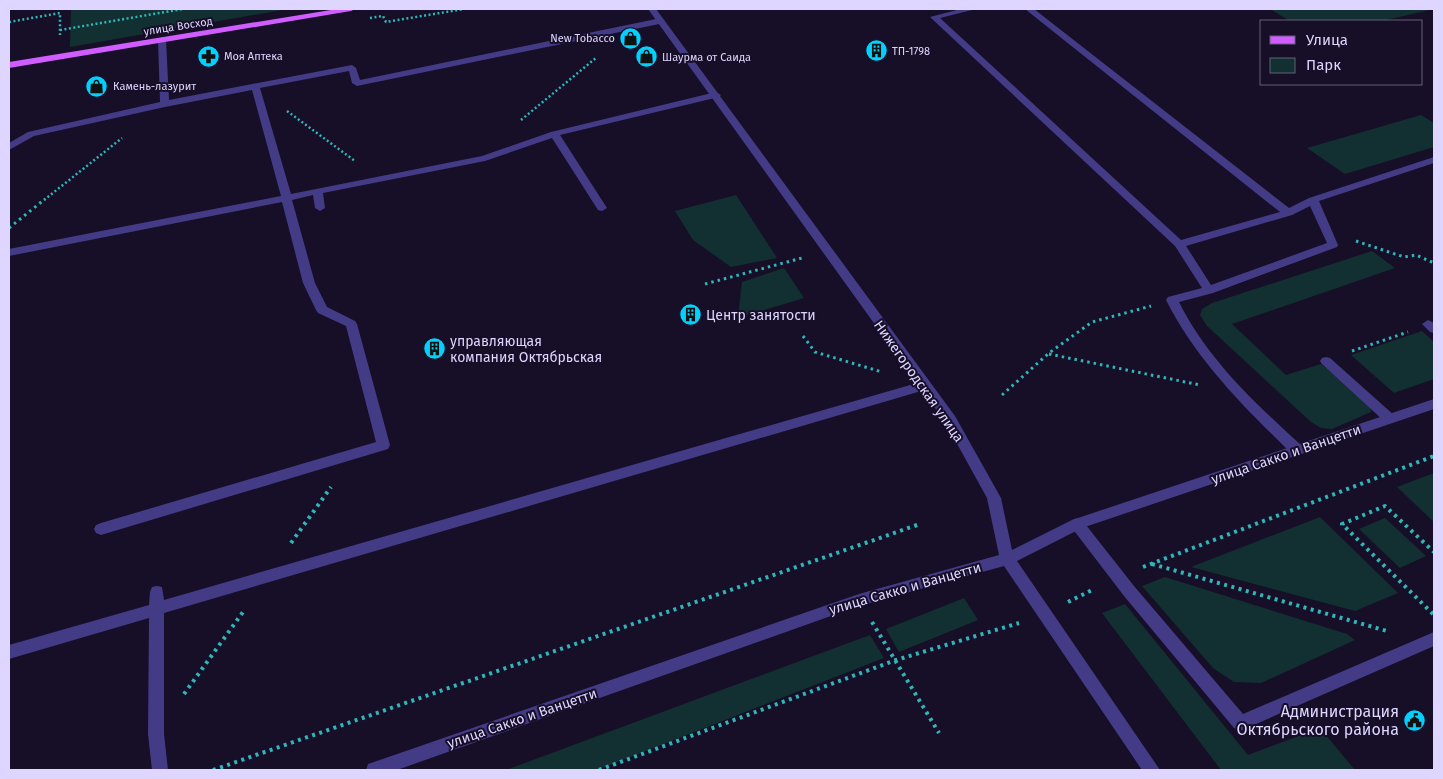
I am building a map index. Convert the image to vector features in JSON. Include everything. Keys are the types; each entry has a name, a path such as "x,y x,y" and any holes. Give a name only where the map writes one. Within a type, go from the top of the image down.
{"main road":[{"name":"улица Восход","path":"9,65 351,9"}],"street":[{"name":"Нижегородская улица","path":"652,9 716,95 924,386 950,419 994,498 1007,559 1152,770"},
{"path":"972,9 934,17 1179,244 1209,290"},
{"path":"1029,9 1288,213"},
{"path":"9,147 31,134 255,86 352,68 357,83 661,21"},
{"path":"162,40 165,104"},
{"path":"102,529 383,445 369,369 351,324 322,310 309,283 255,86"},
{"path":"9,253 318,193 485,158 554,134 716,95"},
{"path":"554,134 602,208"},
{"path":"1179,244 1288,213 1313,200 1434,160"},
{"path":"318,193 320,208"},
{"path":"1297,450 1238,393 1182,324 1172,300 1209,290 1333,245 1313,200"},
{"path":"1326,361 1390,419"},
{"path":"9,652 924,386"},
{"name":"улица Сакко и Ванцетти","path":"374,770 858,600 1007,559 1077,524 1434,404"},
{"path":"1077,524 1129,591 1240,722 1430,641"},
{"path":"157,592 156,734 160,770"}],"path":[{"path":"60,30 183,9"},
{"path":"9,22 60,13 60,36"},
{"path":"516,125 598,57"},
{"path":"255,86 356,162"},
{"path":"9,228 126,135"},
{"path":"1327,232 1404,257 1416,255 1434,263"},
{"path":"705,284 827,252"},
{"path":"1002,395 1049,354 1092,322 1172,300"},
{"path":"1326,361 1431,327"},
{"path":"803,336 815,352 924,386"},
{"path":"1049,354 1238,393"},
{"path":"1434,552 1385,506 1342,524 1434,615"},
{"path":"213,770 920,524"},
{"path":"1152,563 1430,641"},
{"path":"858,600 939,733"}],"green space":[{"path":"71,9 288,9 70,47"},
{"path":"1270,9 1434,9 1385,20 1288,20"},
{"path":"1421,115 1434,123 1434,147 1345,174 1307,148"},
{"path":"736,195 777,258 731,267 693,240 675,211"},
{"path":"1372,251 1395,268 1232,324 1286,375 1321,364 1370,402 1371,412 1332,429 1321,428 1311,422 1207,326 1200,315 1202,309 1212,303"},
{"path":"784,268 804,298 738,318 742,282"},
{"path":"1422,331 1434,342 1434,379 1394,393 1351,355"},
{"path":"1434,473 1434,522 1397,487"},
{"path":"1320,517 1398,593 1355,611 1191,567"},
{"path":"1385,518 1426,556 1400,568 1359,529"},
{"path":"1165,577 1347,634 1355,640 1261,683 1234,682 1213,668 1142,586"},
{"path":"964,598 978,620 899,652 886,629"},
{"path":"1125,604 1248,755 1320,728 1355,770 1221,770 1102,613"},
{"path":"870,635 884,658 597,770 506,770"}],"place":[{"name":"New Tobacco","path":"631,38"},
{"name":"ТП-1798","path":"876,51"},
{"name":"Моя Аптека","path":"208,56"},
{"name":"Шаурма от Саида","path":"646,57"},
{"name":"Камень-лазурит","path":"97,86"},
{"name":"Центр занятости","path":"690,315"},
{"name":"управляющая компания Октябрьская","path":"434,349"},
{"name":"Администрация Октябрьского района","path":"1415,720"}]}
